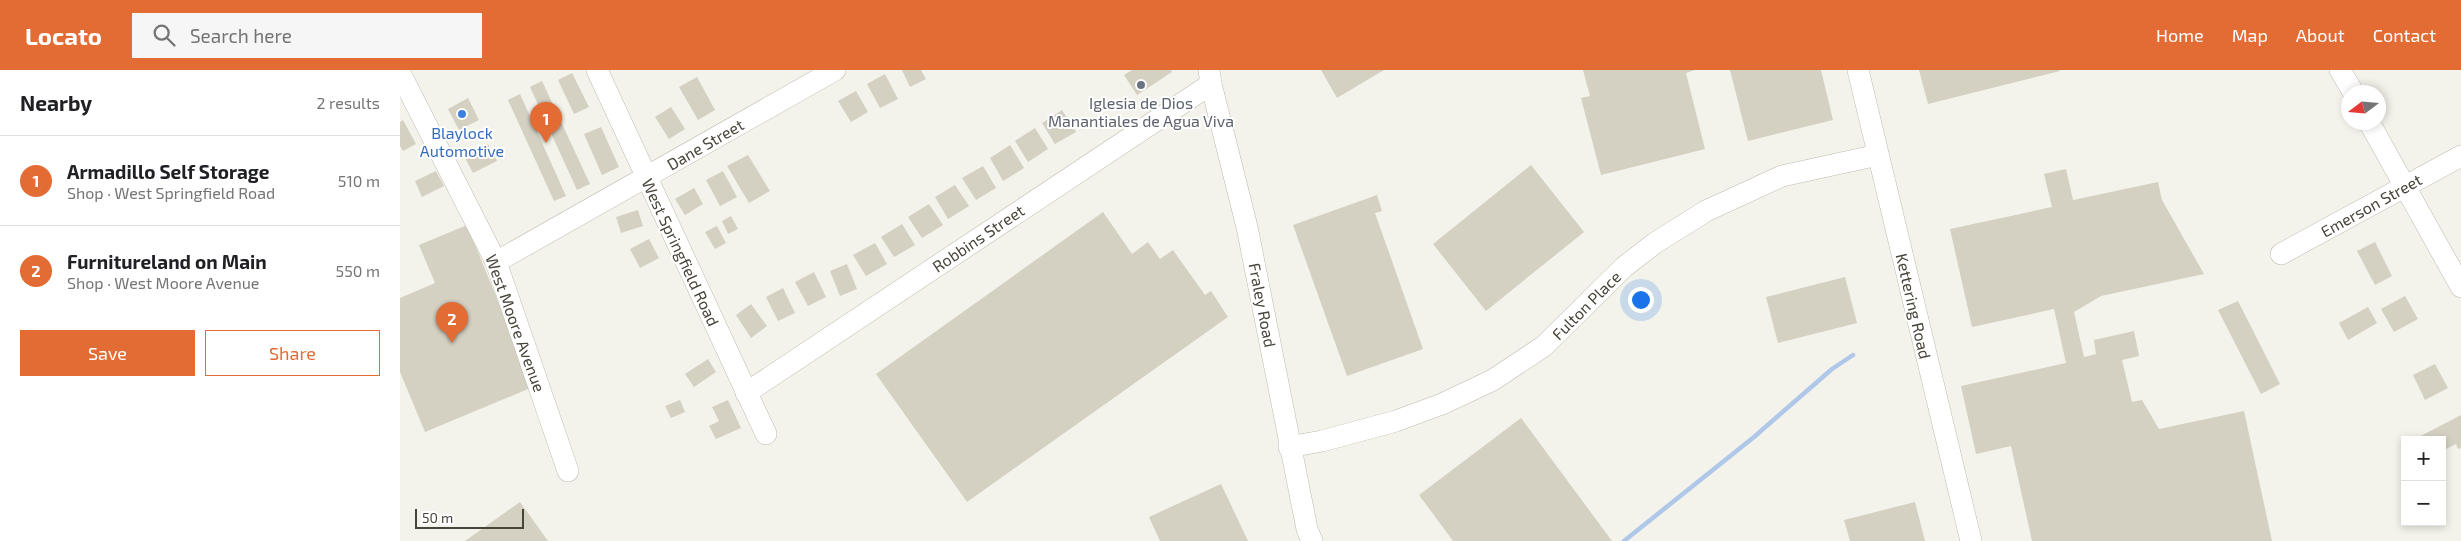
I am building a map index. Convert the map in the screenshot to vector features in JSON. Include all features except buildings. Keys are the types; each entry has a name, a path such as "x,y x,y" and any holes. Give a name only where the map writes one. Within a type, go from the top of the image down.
{"street":[{"name":"West Springfield Road","path":"596,70 766,434"},
{"name":"Dane Street","path":"496,262 835,70"},
{"name":"Kettering Road","path":"1858,70 1971,541"},
{"path":"2340,70 2349,85"},
{"name":"West Moore Avenue","path":"400,73 496,262 568,471"},
{"name":"Robbins Street","path":"746,392 1210,77"},
{"name":"Fraley Road","path":"1210,77 1247,227 1289,447 1307,529 1312,541"},
{"path":"2374,130 2461,287"},
{"name":"Fulton Place","path":"1289,447 1322,441 1396,421 1442,404 1493,380 1544,346 1624,267 1655,243 1706,211 1782,176 1878,155"},
{"name":"Emerson Street","path":"2280,254 2461,156"}],"waterway":[{"path":"1624,541 1754,437 1832,369 1853,355"}],"place":[{"name":"Iglesia de Dios Manantiales de Agua Viva","path":"1141,85"},
{"name":"Blaylock Automotive","path":"462,114"},
{"name":"Armadillo Self Storage","path":"546,143"},
{"name":"Furnitureland on Main","path":"452,343"}]}
